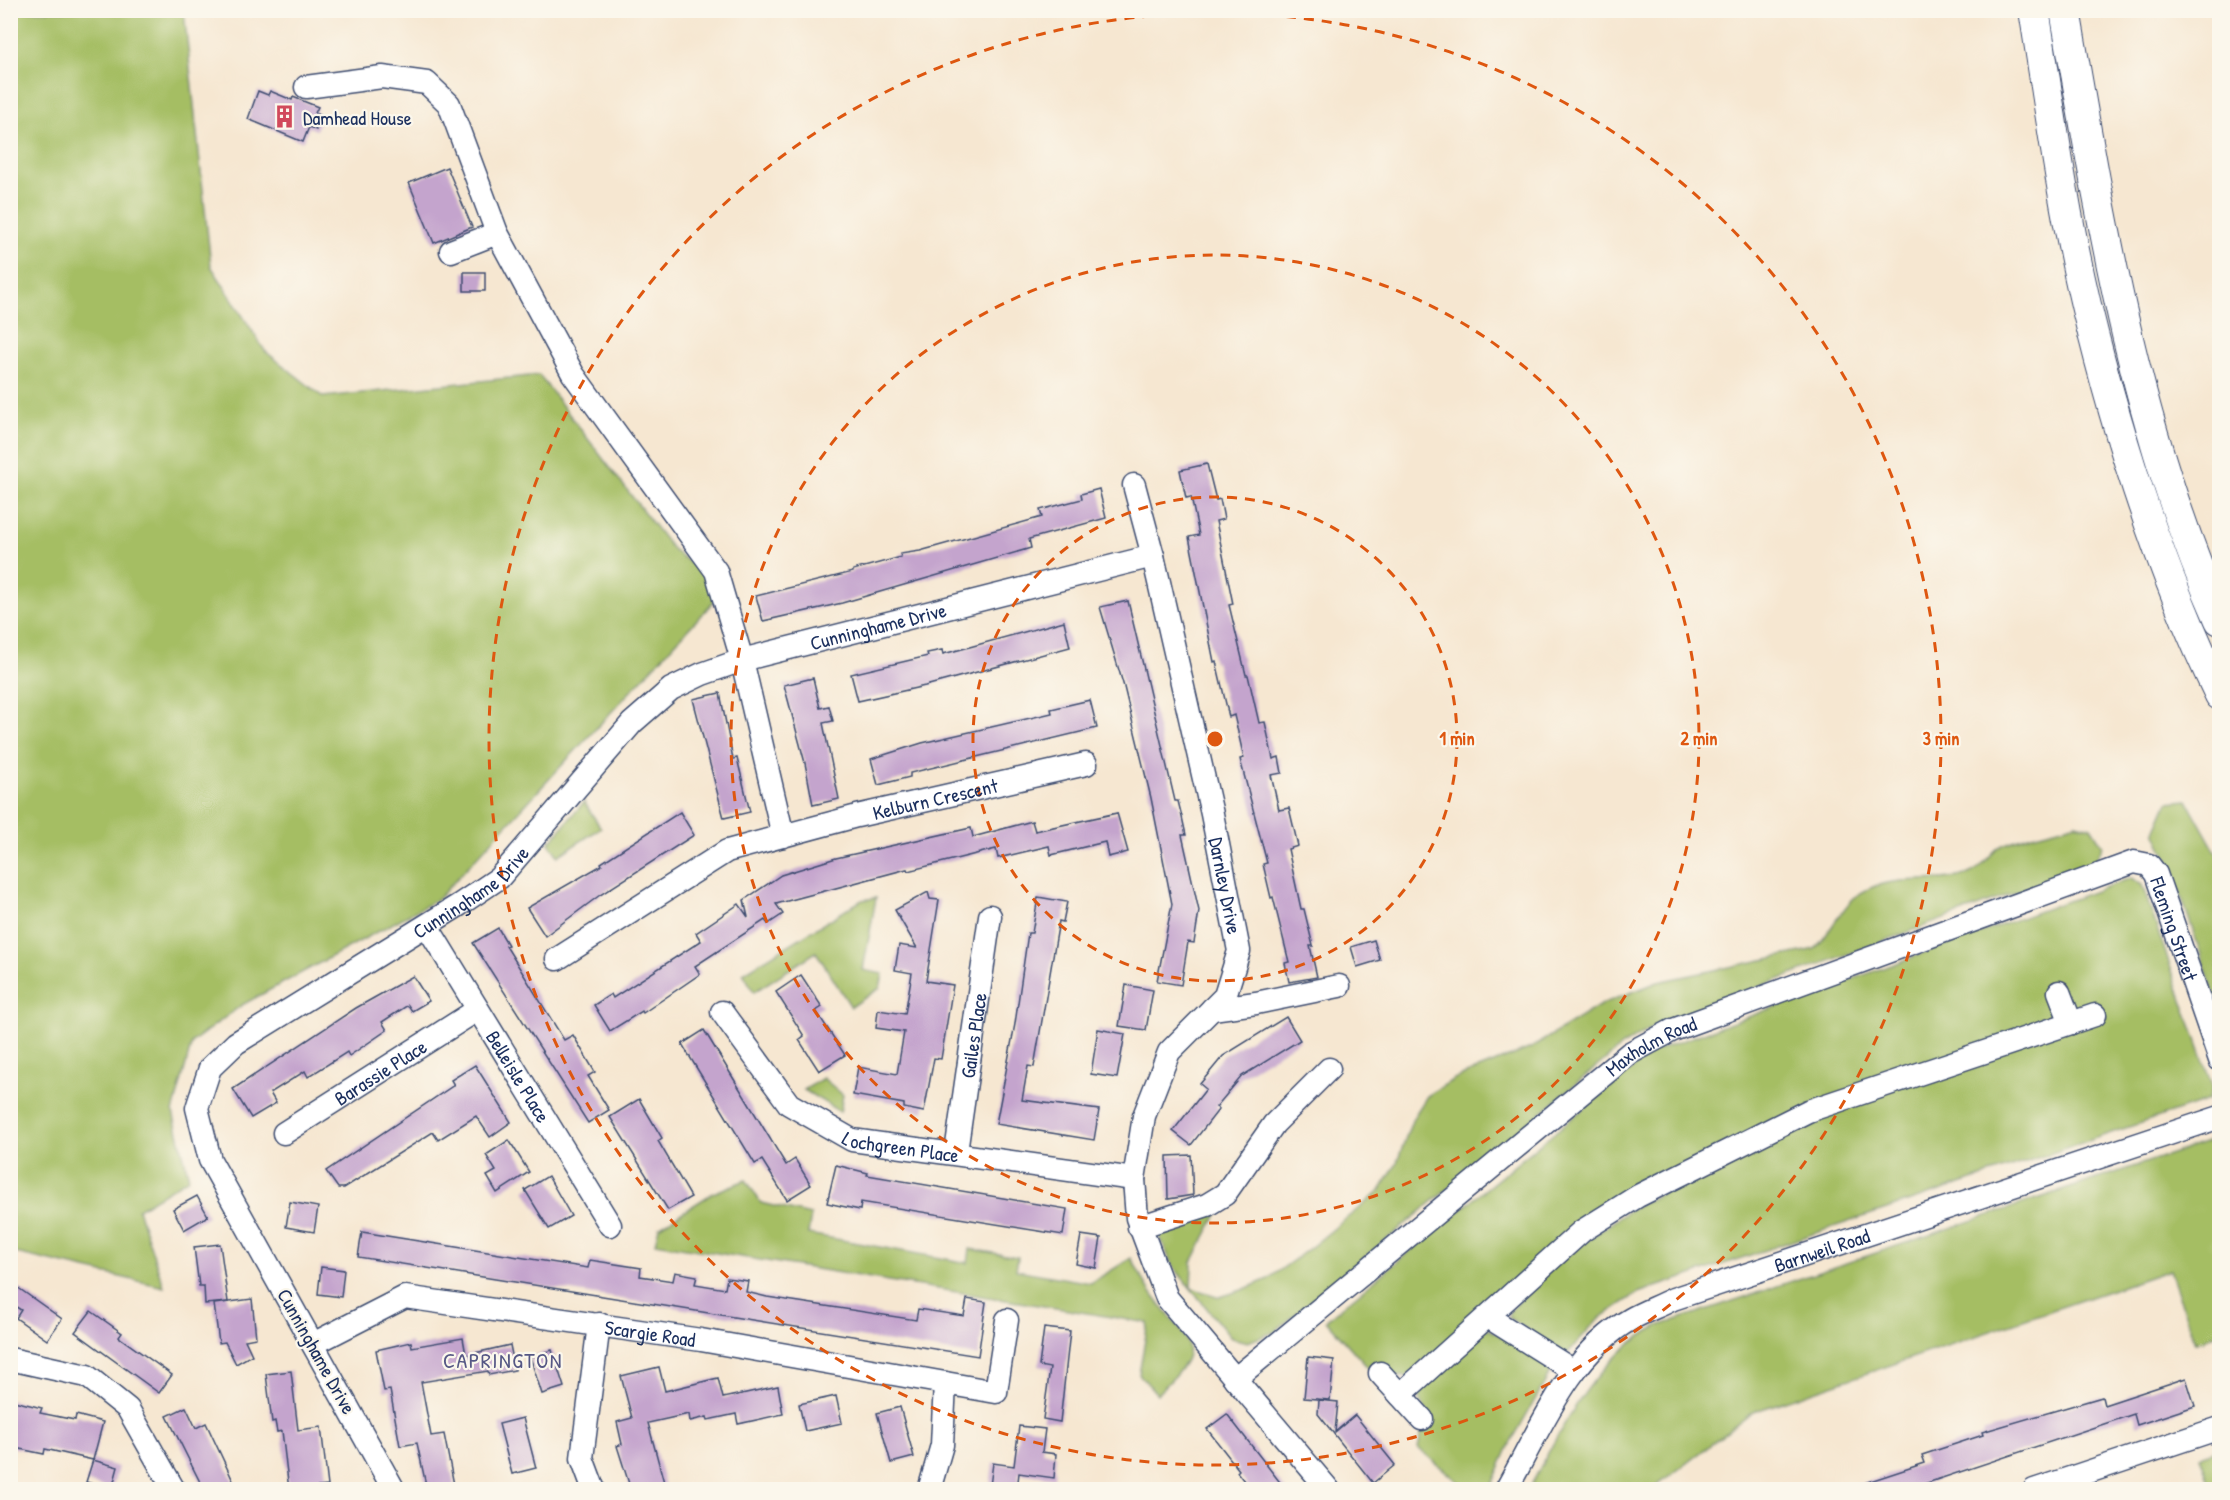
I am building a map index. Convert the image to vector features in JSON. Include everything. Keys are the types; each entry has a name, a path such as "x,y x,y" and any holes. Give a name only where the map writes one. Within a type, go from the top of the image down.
{"main road":[{"path":"2034,10 2066,206 2086,304 2114,412 2156,544 2220,694"},
{"path":"2066,10 2116,293 2151,426 2180,515 2220,620"}],"street":[{"path":"306,87 382,77 427,83 449,104 497,233 573,374 716,571 742,660 783,836"},
{"path":"451,251 497,233"},
{"name":"Darnley Drive","path":"1134,485 1153,556 1212,814 1239,951 1225,996 1169,1052 1144,1116 1134,1179 1139,1227 1167,1298 1329,1490"},
{"name":"Cunninghame Drive","path":"394,1490 210,1160 197,1108 210,1068 236,1042 427,926 499,878 632,723 671,689 702,674 742,660 1153,556"},
{"name":"Kelburn Crescent","path":"557,959 727,850 1086,764"},
{"name":"Maxholm Road","path":"1235,1379 1630,1053 1672,1030 2039,896 2134,862 2149,865"},
{"name":"Fleming Street","path":"2149,865 2156,874 2220,1060"},
{"name":"Gailes Place","path":"956,1152 990,916"},
{"name":"Belleisle Place","path":"427,926 610,1225"},
{"path":"1212,1009 1256,1003 1340,986"},
{"path":"2059,992 2071,1023"},
{"name":"Barassie Place","path":"284,1133 477,1010"},
{"name":"Lochgreen Place","path":"722,1012 789,1104 852,1140 956,1152 1134,1179"},
{"path":"1400,1395 1582,1231 1638,1196 1808,1111 2095,1015"},
{"path":"1139,1227 1207,1205 1225,1194 1275,1124 1329,1069"},
{"name":"Barnweil Road","path":"1506,1490 1574,1371 1592,1350 1630,1320 1673,1299 2220,1117"},
{"name":"Scargie Road","path":"313,1344 405,1297 598,1324 996,1392 1007,1320"},
{"path":"1488,1317 1574,1371"},
{"path":"594,1490 582,1458 598,1324"},
{"path":"10,1359 87,1376 128,1409 174,1490"},
{"path":"1380,1373 1422,1419"},
{"path":"929,1490 942,1445 945,1383"},
{"path":"2034,1490 2220,1428"}],"green space":[{"path":"11,11 184,11 211,266 265,351 323,397 539,375 673,550 709,577 717,598 438,899 242,1005 192,1042 173,1112 189,1178 138,1209 164,1287 11,1252"},
{"path":"2187,800 2219,858 2219,1008 2171,866 2155,832 2168,802"},
{"path":"584,802 601,828 558,856 549,843"},
{"path":"2076,823 2091,827 2103,846 2094,864 1660,1023 1622,1046 1274,1332 1248,1342 1231,1338 1172,1265 1155,1225 1213,1207 1217,1214 1192,1262 1191,1288 1220,1297 1268,1279 1380,1191 1396,1165 1413,1118 1427,1096 1454,1079 1531,1048 1602,1004 1658,982 1815,949 1848,904 1867,890 1894,882 1966,875 1982,865 2001,846"},
{"path":"2131,878 2142,885 2213,1088 2209,1100 1638,1293 1597,1320 1566,1355 1509,1318 1509,1312 1555,1264 1631,1209 1778,1134 2083,1009 2056,1012 2053,1019 1615,1200 1406,1377 1395,1376 1382,1362 1371,1371 1326,1320 1654,1051"},
{"path":"876,898 863,970 883,974 880,988 851,1007 816,952 754,992 743,973 862,900"},
{"path":"823,1078 843,1095 840,1112 804,1090"},
{"path":"2219,1138 2219,1334 2195,1342 2170,1270 1753,1412 1653,1489 1529,1489 1567,1420 1597,1376 1635,1340 1658,1326"},
{"path":"746,1180 761,1203 811,1215 808,1234 968,1263 970,1249 1018,1257 1016,1270 1091,1283 1131,1258 1152,1293 1185,1337 1188,1355 1183,1366 1157,1394 1139,1374 1148,1323 655,1243 659,1227 713,1193"},
{"path":"1487,1328 1554,1366 1510,1444 1490,1489 1467,1489 1418,1448 1423,1427 1433,1417 1423,1406 1419,1396 1420,1392"},
{"path":"2219,1449 2219,1489 2211,1489 2200,1456"}],"building":[{"name":"Damhead House","path":"258,91 268,95 270,91 292,100 293,97 318,107 315,113 322,116 316,130 309,127 303,142 248,119"},
{"path":"447,167 472,227 434,243 409,183"},
{"path":"464,272 485,272 485,291 464,291"},
{"path":"1207,464 1216,500 1220,499 1224,519 1216,521 1233,604 1229,605 1246,675 1248,675 1259,723 1265,722 1273,759 1279,757 1282,773 1271,775 1279,810 1289,808 1298,846 1288,849 1301,909 1304,909 1313,946 1310,946 1317,977 1289,982 1285,963 1289,962 1263,864 1267,863 1240,759 1244,758 1234,715 1229,717 1216,661 1214,662 1189,537 1199,535 1191,497 1186,498 1180,470"},
{"path":"1099,489 1106,518 1029,539 1031,548 842,603 763,621 756,596 853,572 853,570 901,557 900,554 920,551 1042,517 1040,510 1082,499 1081,494"},
{"path":"1128,601 1175,801 1178,801 1182,817 1186,835 1182,835 1199,911 1194,943 1188,942 1181,985 1157,981 1172,904 1151,798 1124,687 1100,607"},
{"path":"1064,621 1070,647 925,686 858,701 851,674 928,656 927,653 942,650 943,654"},
{"path":"813,678 820,708 829,706 833,721 823,723 839,799 813,805 805,763 784,685"},
{"path":"720,693 733,759 737,758 750,812 724,818 693,699"},
{"path":"1090,700 1097,728 910,773 910,777 878,785 871,759 922,743 1052,713 1051,709"},
{"path":"680,812 694,835 600,895 545,936 527,908 602,865 601,863"},
{"path":"1117,813 1128,852 1108,857 1105,842 1051,855 1049,846 998,858 996,849 908,871 907,869 776,904 783,914 768,924 765,920 695,966 700,974 643,1013 642,1011 610,1031 594,1005 611,994 613,998 701,941 696,933 739,904 748,917 744,900 781,875 836,858 971,828 973,837 1032,821 1035,831"},
{"path":"928,892 930,899 939,900 926,981 953,985 941,1059 934,1058 924,1112 904,1108 904,1104 853,1095 858,1067 897,1074 904,1032 876,1028 878,1010 905,1014 912,973 895,970 899,945 917,948 895,910"},
{"path":"1038,897 1067,902 1063,922 1059,921 1034,1067 1028,1066 1022,1100 1099,1110 1094,1140 996,1124 1015,1024 1028,933 1032,933"},
{"path":"498,928 508,945 506,946 564,1040 573,1035 595,1072 588,1076 609,1110 588,1123 473,943"},
{"path":"1374,940 1380,960 1357,967 1351,947"},
{"path":"801,975 822,1007 816,1011 845,1055 819,1071 799,1040 804,1036 776,992"},
{"path":"413,976 429,1001 412,1011 408,1005 382,1022 387,1030 349,1056 347,1052 308,1077 305,1071 270,1093 276,1103 251,1118 233,1089 356,1008"},
{"path":"1126,985 1153,990 1146,1030 1119,1026"},
{"path":"1286,1017 1300,1040 1242,1076 1216,1107 1219,1109 1191,1145 1173,1131 1206,1089 1200,1084 1223,1056"},
{"path":"1098,1029 1125,1034 1117,1078 1091,1074"},
{"path":"704,1030 786,1165 795,1159 811,1185 787,1200 762,1160 755,1164 682,1044"},
{"path":"475,1065 511,1122 490,1137 476,1116 438,1140 433,1132 344,1188 338,1188 326,1171 454,1085 451,1080"},
{"path":"639,1099 662,1138 658,1141 691,1197 668,1210 610,1117"},
{"path":"509,1140 529,1172 497,1193 487,1176 496,1171 486,1155"},
{"path":"1191,1155 1193,1195 1168,1199 1167,1156"},
{"path":"836,1165 868,1173 867,1175 1067,1209 1063,1235 861,1202 860,1210 827,1203"},
{"path":"548,1176 571,1216 549,1229 525,1190"},
{"path":"197,1196 208,1216 184,1230 173,1209"},
{"path":"290,1202 318,1207 314,1232 286,1227"},
{"path":"362,1232 588,1268 590,1260 641,1268 640,1276 673,1281 675,1272 697,1276 695,1284 725,1289 727,1278 748,1281 746,1292 767,1297 916,1320 918,1309 964,1316 967,1299 986,1302 978,1356 358,1257"},
{"path":"1081,1235 1101,1238 1096,1268 1076,1264"},
{"path":"220,1244 228,1302 205,1304 204,1286 199,1286 194,1247"},
{"path":"321,1267 344,1270 341,1297 318,1294"},
{"path":"17,1287 62,1319 47,1340 16,1318 21,1310 10,1303 10,1297"},
{"path":"252,1299 256,1338 245,1340 252,1355 236,1364 225,1342 219,1343 214,1304"},
{"path":"91,1311 122,1333 119,1337 172,1375 159,1393 75,1332"},
{"path":"1044,1328 1070,1331 1060,1422 1043,1419 1050,1368 1039,1366"},
{"path":"463,1338 466,1355 510,1345 515,1370 489,1375 488,1371 421,1382 431,1436 444,1434 455,1490 427,1490 417,1443 400,1446 390,1390 384,1391 376,1350 411,1342 412,1347"},
{"path":"552,1350 564,1387 542,1394 530,1357"},
{"path":"1308,1357 1334,1360 1330,1400 1304,1398"},
{"path":"659,1367 665,1391 718,1378 723,1398 778,1386 783,1414 738,1424 736,1414 690,1421 689,1414 648,1423 666,1490 631,1490 617,1446 622,1444 617,1422 632,1418 621,1376"},
{"path":"291,1371 298,1430 321,1427 328,1486 289,1490 282,1431 277,1432 275,1421 272,1422 266,1374"},
{"path":"2186,1378 2195,1406 2137,1425 2134,1414 1906,1490 1855,1490 1855,1486 1925,1463 1922,1455 1983,1435 1982,1432 2102,1397 2104,1405"},
{"path":"836,1396 842,1423 805,1431 799,1404"},
{"path":"10,1400 42,1408 40,1413 75,1420 76,1415 103,1422 93,1460 45,1449 44,1454 10,1447"},
{"path":"1319,1400 1338,1402 1335,1432 1355,1415 1395,1465 1373,1483 1318,1414"},
{"path":"186,1407 196,1428 206,1423 234,1483 222,1490 204,1490 167,1416"},
{"path":"900,1407 914,1457 891,1463 877,1413"},
{"path":"1227,1414 1286,1490 1251,1490 1237,1472 1239,1470 1207,1429"},
{"path":"523,1418 536,1468 512,1474 499,1424"},
{"path":"1019,1426 1045,1429 1042,1452 1056,1454 1054,1478 1019,1473 1017,1490 990,1486 993,1463 1014,1466"},
{"path":"93,1460 118,1467 112,1489 86,1482"}],"place":[{"name":"Damhead House","path":"285,117"}],"district":[{"name":"CAPRINGTON","path":"503,1360"}]}
